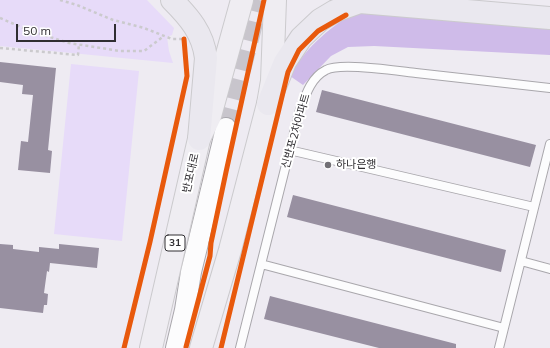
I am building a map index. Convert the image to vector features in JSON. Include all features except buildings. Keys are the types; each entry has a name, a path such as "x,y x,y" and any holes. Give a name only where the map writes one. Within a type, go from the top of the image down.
{"highway":[{"path":"172,0 195,25 205,48 206,58 199,139"},
{"path":"268,104 285,62 310,28 320,20 355,1 550,18"}],"main road":[{"name":"반포대로","path":"152,348 199,139 210,116 242,0"},
{"path":"201,348 230,250 268,104 272,81 275,0"}],"street":[{"name":"반포대로","path":"191,272 226,128"},
{"path":"152,348 162,334 191,272"},
{"path":"176,348 185,310 191,272"}],"lane":[{"name":"신반포2차아파트","path":"240,348 299,113 308,90 319,74 327,69 336,67 369,68 550,88"},
{"path":"499,348 534,207 548,164 550,144"},
{"path":"289,150 534,207"},
{"path":"521,261 550,268"},
{"path":"261,264 504,328"}],"path":[{"path":"60,0 77,5 112,20 144,28 172,39 184,39 185,45"},
{"path":"0,18 28,30 69,42 120,51 144,51 164,36"},
{"path":"0,48 78,55 79,44"}],"shaded area":[{"path":"0,0 147,0 174,28 172,35 167,37 173,63 0,46"},
{"path":"361,8 550,22 550,55 374,46 348,47 331,56 303,85 290,76 304,55 321,37"},
{"path":"71,64 139,71 122,241 54,234"}],"tunnel":[{"path":"226,128 259,0"}],"cycle path":[{"path":"186,347 210,256 211,243 264,0"},
{"path":"221,348 288,72 299,50 318,31 346,15"},
{"path":"124,348 150,242 187,76 184,39"}],"place":[{"name":"하나은행","path":"328,165"}]}
